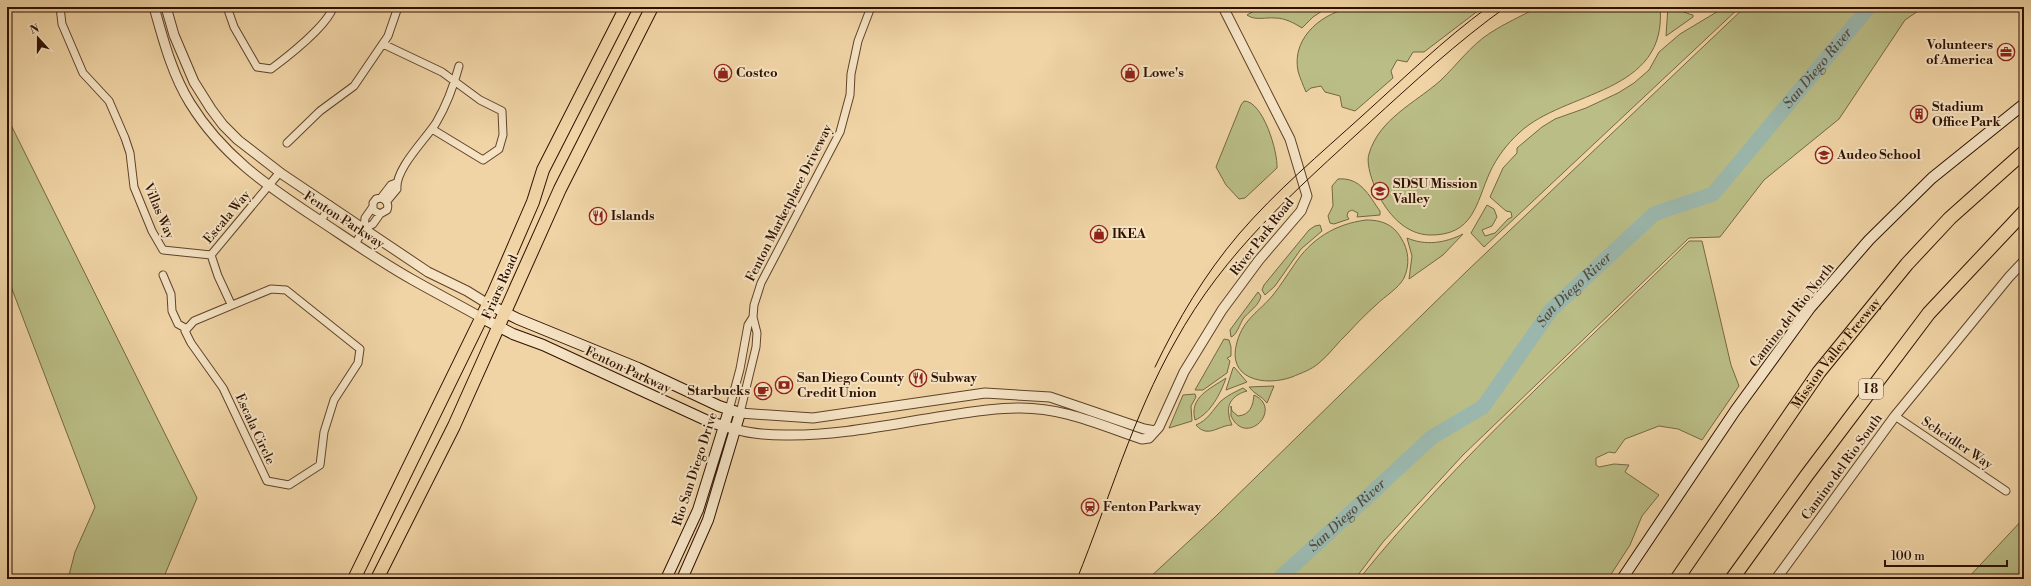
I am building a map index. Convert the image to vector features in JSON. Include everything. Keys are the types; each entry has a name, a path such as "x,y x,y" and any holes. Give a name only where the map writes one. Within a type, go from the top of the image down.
{"highway":[{"name":"Friars Road","path":"354,579 482,318 534,202 543,170 626,7"},
{"name":"Friars Road","path":"377,579 454,426 560,189 652,7"},
{"name":"Mission Valley Freeway","path":"1677,579 1819,372 1907,264 1950,218 2024,152"},
{"name":"I 8","path":"1732,579 1807,475 1928,313 2024,212"}],"main road":[{"name":"Camino del Rio North","path":"1622,579 1735,411 1810,308 1869,240 1932,178 2024,104"},
{"name":"Fenton Parkway","path":"488,304 638,368 728,410 740,413"},
{"name":"Fenton Parkway","path":"482,318 710,422 735,429"},
{"name":"Rio San Diego Drive","path":"666,579 698,510 728,410"},
{"name":"Rio San Diego Drive","path":"682,579 708,520 740,413"}],"street":[{"name":"Villas Way","path":"60,7 62,24 83,73 109,101 125,138 130,153 134,187 152,231 163,250 212,255"},
{"name":"Fenton Parkway","path":"154,7 163,41 175,74 189,102 203,123 228,153 269,186 355,244 412,279 482,318"},
{"name":"Fenton Parkway","path":"166,7 183,58 211,109 223,125 238,140 280,172 428,272 467,291 488,304"},
{"path":"227,7 234,27 257,67 271,69 332,13 333,7"},
{"path":"287,143 320,111 354,86 388,36 398,7"},
{"name":"Fenton Marketplace Driveway","path":"740,413 756,347 756,333 753,317 754,305 761,283 840,132 850,94 851,74 858,41 871,7"},
{"name":"River Park Road","path":"1155,431 1184,372 1215,321 1259,260 1301,211 1307,196 1290,139 1223,7"},
{"path":"383,44 442,72 480,100 502,111 503,135 499,148 483,160 432,129"},
{"path":"364,228 373,224 380,214 387,210 384,200 391,185 396,183 405,166 432,129 455,82 459,66"},
{"name":"Escala Way","path":"231,304 218,276 212,255 280,172"},
{"path":"355,244 364,228 365,218 372,208 374,200 384,200"},
{"path":"321,221 330,206"},
{"path":"372,208 375,212 380,214"},
{"name":"Camino del Rio South","path":"1776,579 1895,416 2009,277 2024,261"},
{"path":"163,275 171,294 172,307 178,324 187,329"},
{"name":"Escala Circle","path":"271,289 286,290 360,349 358,363 334,400 324,432 320,465 289,485 267,481 223,388 191,343 185,331 194,321 231,304 271,289"},
{"name":"Fenton Marketplace Driveway","path":"728,410 740,369 748,325 753,317"},
{"name":"Fenton Parkway","path":"740,413 813,418 985,393 1050,397 1144,430 1155,431"},
{"name":"Fenton Parkway","path":"735,429 744,432 770,435 823,434 983,410 1048,408 1068,413 1142,439 1149,438 1155,431"},
{"name":"Scheidler Way","path":"1895,416 2006,491"},
{"path":"1090,421 1102,420 1110,417"}],"green space":[{"path":"1261,7 1328,7 1313,17 1302,28 1282,19 1253,18 1247,15"},
{"path":"1355,7 1483,7 1424,52 1413,52 1407,62 1397,60 1391,71 1393,78 1355,111 1342,107 1340,96 1325,92 1321,86 1311,88 1306,92 1298,71 1297,58 1305,36 1313,27 1332,14 1344,9"},
{"path":"1538,7 1660,7 1658,36 1648,58 1631,74 1609,87 1538,119 1519,133 1496,161 1471,216 1464,224 1456,230 1444,234 1421,234 1408,229 1391,215 1374,186 1368,159 1374,142 1389,121 1440,81 1483,38"},
{"path":"1668,7 1693,15 1693,17 1666,36"},
{"path":"1725,7 1740,7 1484,247 1471,233 1487,205 1494,209 1497,217 1492,226 1482,230 1485,236 1495,233 1508,219 1512,217 1511,212 1506,211 1490,197 1503,168 1517,153 1517,148 1542,127 1555,119 1586,108 1618,93 1634,83 1649,70 1659,52 1680,34"},
{"path":"1745,7 1924,7 1905,20 1839,119 1764,180 1720,237 1689,238 1463,455 1383,542 1355,579 1148,579 1215,517 1468,270"},
{"path":"1244,101 1251,103 1257,109 1268,128 1275,151 1277,168 1245,198 1239,199 1226,185 1216,167"},
{"path":"7,117 197,498 163,579 68,579 75,552 95,507 7,276"},
{"path":"1338,179 1353,181 1364,189 1380,211 1380,215 1357,217 1358,213 1352,210 1348,212 1347,216 1349,219 1334,224 1330,223 1328,216 1333,206 1332,186"},
{"path":"1366,220 1382,222 1390,226 1398,233 1404,243 1408,263 1406,273 1401,282 1340,341 1323,360 1313,368 1292,377 1270,381 1259,380 1242,372 1237,364 1235,355 1237,342 1244,327 1252,316 1279,288 1301,256 1316,240 1344,225"},
{"path":"1320,225 1322,231 1301,249 1275,286 1265,295 1262,290 1264,285 1309,230"},
{"path":"1463,234 1443,255 1409,279 1412,256 1407,238 1428,243 1449,240"},
{"path":"1689,241 1702,241 1731,365 1739,386 1702,440 1678,429 1659,426 1625,439 1615,453 1609,452 1596,458 1596,465 1599,467 1614,464 1629,465 1625,472 1659,495 1642,516 1630,545 1608,579 1414,579 1395,577 1359,579 1397,534 1477,447"},
{"path":"1258,292 1261,296 1260,300 1243,319 1236,332 1231,337 1230,330"},
{"path":"1224,339 1229,340 1231,347 1231,356 1227,358 1230,361 1227,373 1203,390 1195,390"},
{"path":"1234,367 1247,382 1226,390 1233,368"},
{"path":"1226,378 1218,396 1210,408 1195,420 1195,405 1202,394"},
{"path":"1274,386 1267,403 1249,387"},
{"path":"1243,388 1247,391 1239,394 1230,403 1228,411 1232,425 1205,431 1196,425 1207,418 1221,401"},
{"path":"1195,394 1196,397 1191,406 1192,421 1169,428 1183,395"},
{"path":"1254,395 1262,401 1265,409 1264,416 1259,423 1253,427 1245,428 1238,425 1231,416 1231,406 1232,411 1238,416 1245,414 1252,406"},
{"path":"2024,517 2024,579 1967,579 2023,519"}],"waterway":[{"name":"San Diego River","path":"1279,579 1432,437 1483,407 1551,310 1654,214 1713,194 1869,7"}],"tram line":[{"path":"1155,367 1183,314 1204,281 1227,249 1253,218 1299,173 1424,60 1488,7"},
{"path":"1077,579 1146,399 1175,342 1195,309 1216,279 1263,224 1314,174 1436,63 1470,34 1506,7"}],"place":[{"name":"Volunteers of America","path":"2006,52"},
{"name":"Costco","path":"723,73"},
{"name":"Lowe's","path":"1130,73"},
{"name":"Stadium Office Park","path":"1919,114"},
{"name":"Audeo School","path":"1824,155"},
{"name":"SDSU Mission Valley","path":"1380,191"},
{"name":"Islands","path":"598,216"},
{"name":"IKEA","path":"1099,234"},
{"name":"Subway","path":"918,378"},
{"name":"San Diego County Credit Union","path":"784,385"},
{"name":"Starbucks","path":"763,391"},
{"name":"Fenton Parkway","path":"1090,507"}]}
